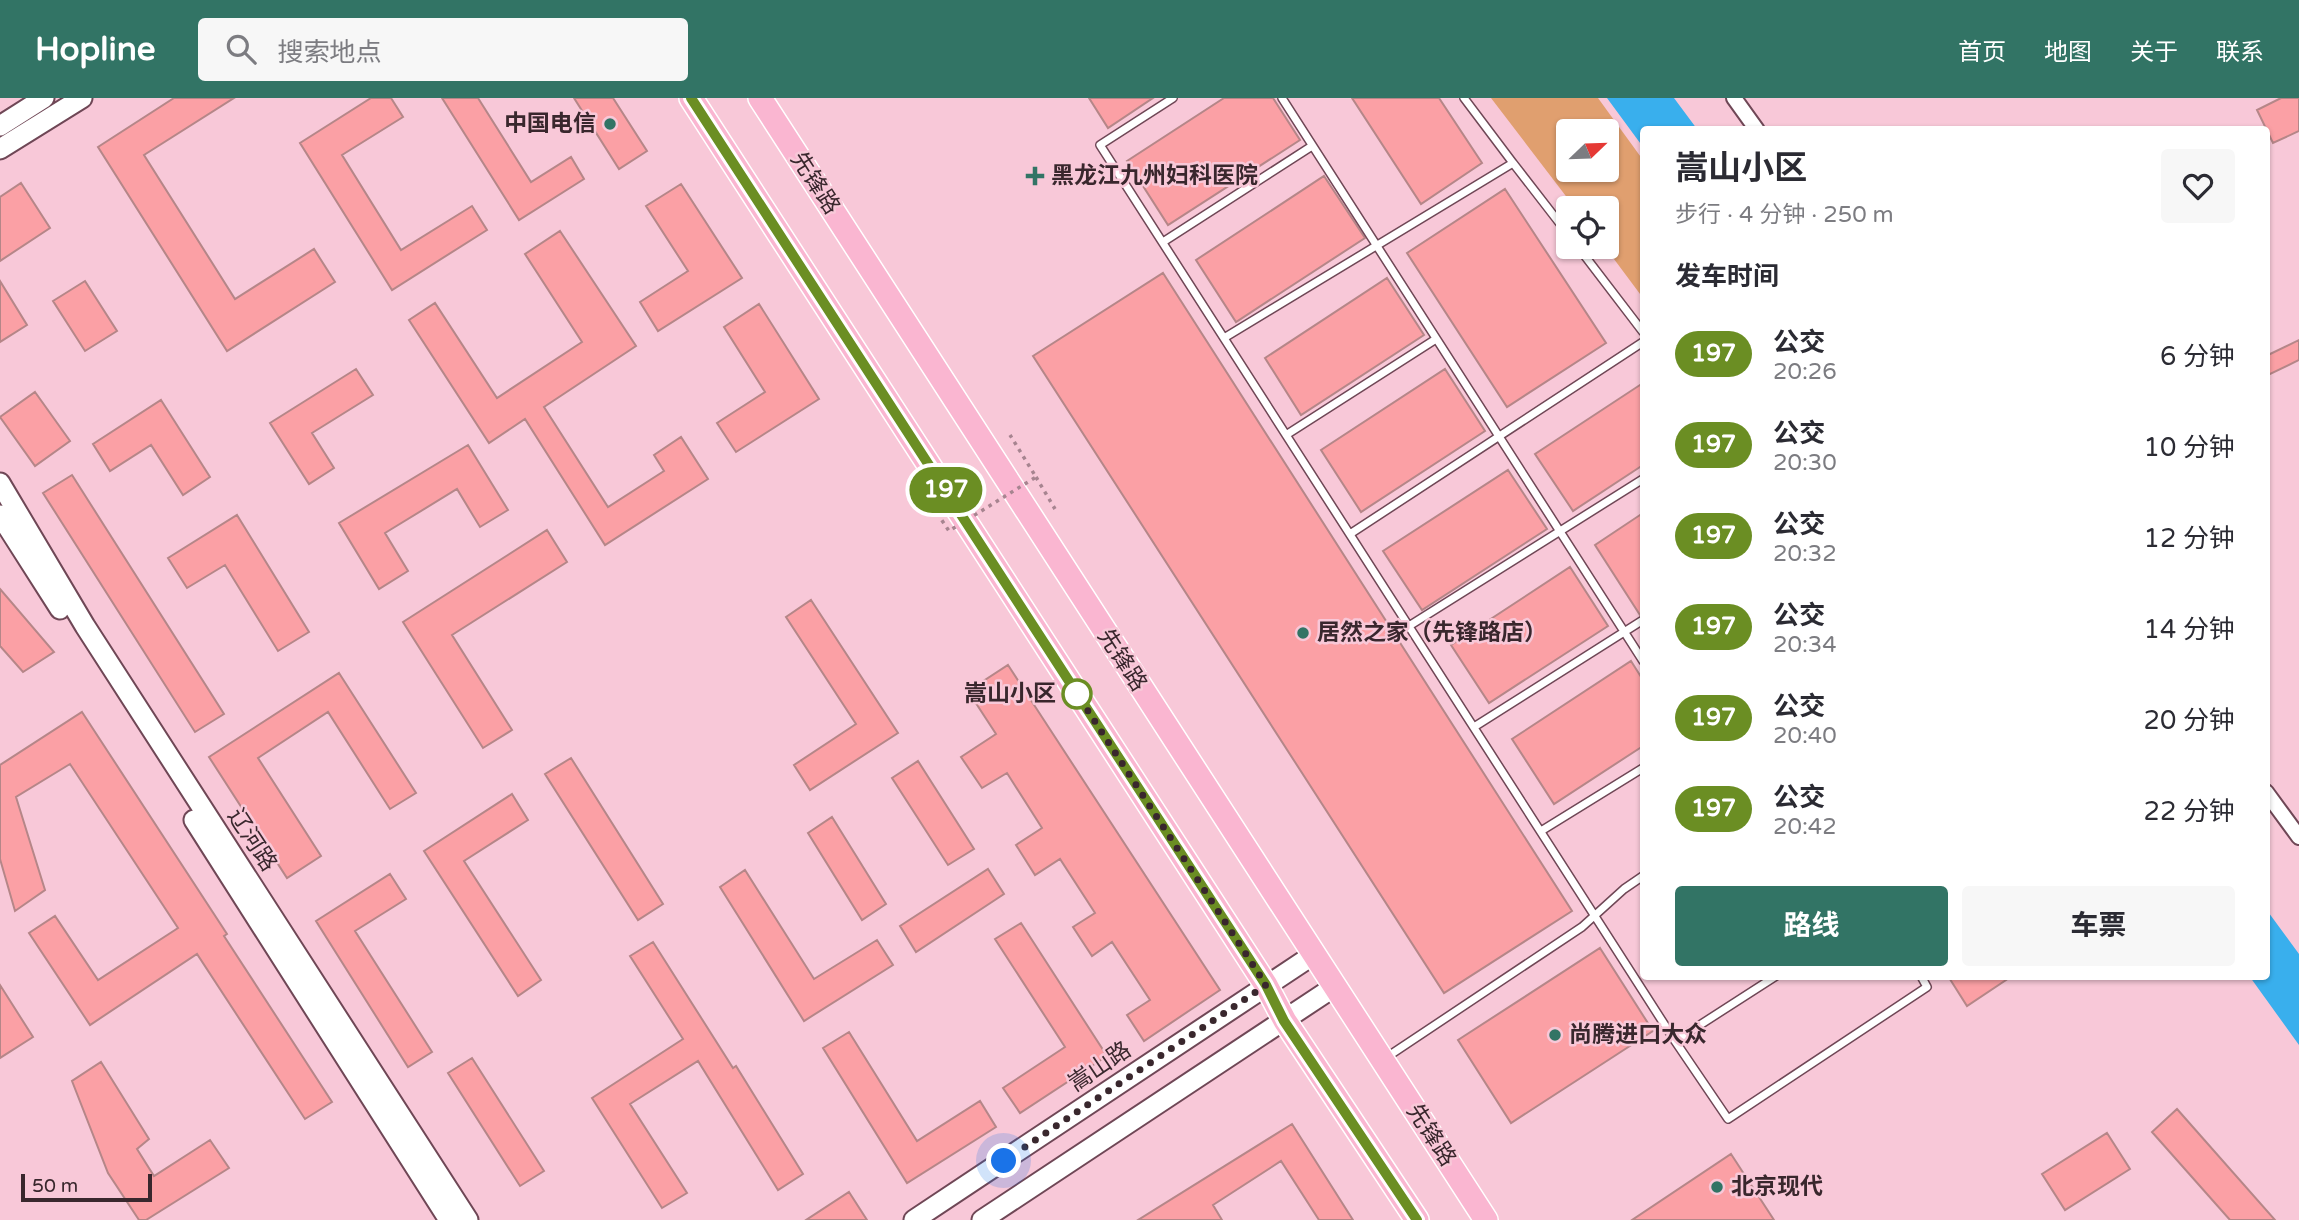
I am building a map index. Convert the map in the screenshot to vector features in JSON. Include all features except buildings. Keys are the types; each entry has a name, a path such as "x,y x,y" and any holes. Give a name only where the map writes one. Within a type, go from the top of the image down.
{"main road":[{"path":"0,126 44,98"},
{"path":"0,149 82,98"},
{"path":"691,98 1266,985 1284,1021 1417,1220"},
{"name":"先锋路","path":"760,98 1486,1220"},
{"name":"辽河路","path":"0,483 85,626 468,1220"},
{"name":"辽河路","path":"0,515 449,1220"},
{"name":"嵩山路","path":"914,1220 1313,955"},
{"path":"982,1220 1334,987"}],"street":[{"path":"1734,98 1754,126"},
{"path":"2270,797 2299,837"}],"lane":[{"path":"1172,98 1100,145 1675,1041 1728,1119 1927,987 1923,980"},
{"path":"1282,98 1640,657"},
{"path":"1464,98 1556,219"},
{"path":"1163,242 1312,146"},
{"path":"1224,338 1513,163"},
{"path":"1587,259 1640,328"},
{"path":"1286,435 1436,339"},
{"path":"1350,534 1640,344"},
{"path":"1409,626 1640,481"},
{"path":"1474,727 1640,622"},
{"path":"1541,831 1640,770"},
{"path":"1382,1061 1582,927 1640,878"},
{"path":"1675,1041 1770,980"}],"path":[{"path":"1010,435 1055,509"},
{"path":"923,492 949,531 1036,477"}],"shaded area":[{"path":"1491,98 1598,98 1613,119 1556,119 1556,182 1619,182 1619,127 1640,156 1640,294 1614,259 1619,259 1619,196 1566,196"}],"water":[{"path":"1607,98 1674,98 1695,126 1640,126 1640,143"},
{"path":"2270,914 2299,954 2299,1045 2252,980 2270,980"}],"bus line":[{"name":"197","path":"691,98 1266,985 1284,1021 1417,1220"}],"place":[{"name":"中国电信","path":"610,124"},
{"name":"黑龙江九州妇科医院","path":"1035,176"},
{"name":"居然之家（先锋路店）","path":"1303,633"},
{"name":"嵩山小区","path":"1077,694"},
{"name":"尚腾进口大众","path":"1555,1035"},
{"name":"北京现代","path":"1717,1187"}],"route":[{"path":"1004,1161 1266,985 1077,694"}]}
